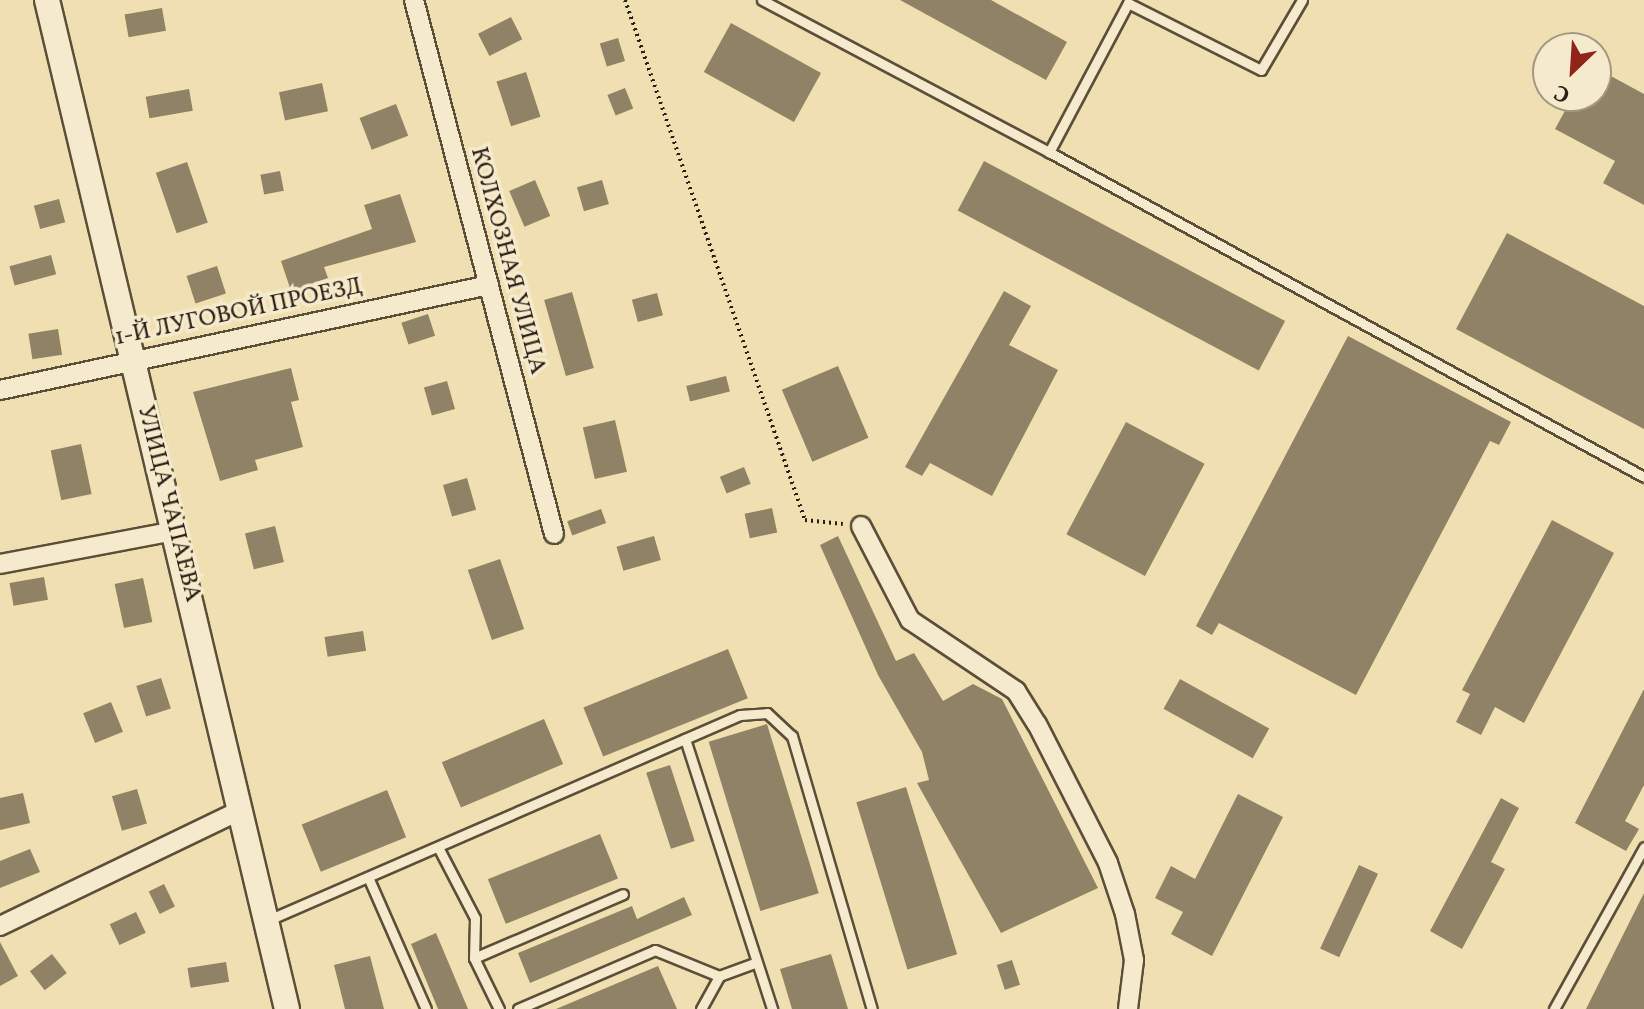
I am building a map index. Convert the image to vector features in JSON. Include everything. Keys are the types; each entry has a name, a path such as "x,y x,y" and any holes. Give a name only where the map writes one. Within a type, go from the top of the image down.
{"street":[{"name":"УЛИЦА ЧАПАЕВА","path":"47,0 287,1009"},
{"name":"КОЛХОЗНАЯ УЛИЦА","path":"414,0 554,534"},
{"name":"1-Й ЛУГОВОЙ ПРОЕЗД","path":"0,390 489,285"},
{"path":"861,526 910,620 1016,691 1037,724 1108,863 1125,914 1134,960 1128,1009"},
{"path":"0,564 175,531"},
{"path":"0,926 241,810"}],"lane":[{"path":"762,0 1049,152 1644,477"},
{"path":"1049,152 1128,3 1261,70 1302,0"},
{"path":"266,921 740,715 767,713 792,736 872,1009"},
{"path":"685,739 772,1009"},
{"path":"438,847 475,918 474,958 499,1009"},
{"path":"1554,1009 1644,847"},
{"path":"368,877 426,1009"},
{"path":"474,958 623,894"},
{"path":"518,1009 655,950 719,976"},
{"path":"701,1009 719,976 757,962"}],"path":[{"path":"625,0 805,520 861,526"}],"building":[{"path":"900,0 991,0 1067,42 1046,80"},
{"path":"162,8 166,31 129,37 125,15"},
{"path":"511,17 522,39 489,56 478,34"},
{"path":"731,23 821,73 794,122 704,72"},
{"path":"618,38 625,61 607,67 600,44"},
{"path":"526,72 541,117 511,126 497,82"},
{"path":"1612,77 1644,94 1644,205 1603,183 1615,161 1555,129 1564,112 1612,112"},
{"path":"322,83 328,111 285,121 279,92"},
{"path":"625,88 633,108 616,116 607,95"},
{"path":"189,89 193,111 149,118 146,97"},
{"path":"396,104 408,136 372,150 360,118"},
{"path":"984,161 1285,321 1259,371 958,210"},
{"path":"187,162 208,223 177,233 156,173"},
{"path":"280,171 284,191 264,194 260,175"},
{"path":"535,180 550,216 524,227 509,191"},
{"path":"602,180 609,204 584,211 577,187"},
{"path":"400,194 416,242 324,267 328,278 291,291 281,261 372,229 364,205"},
{"path":"59,199 65,222 40,229 34,206"},
{"path":"1507,233 1644,306 1644,429 1456,329"},
{"path":"51,255 56,274 15,285 9,266"},
{"path":"217,266 226,294 196,303 187,276"},
{"path":"1004,291 1031,306 1009,345 1058,370 992,496 930,463 922,476 905,467"},
{"path":"572,292 594,368 566,376 544,300"},
{"path":"657,293 663,315 638,322 632,300"},
{"path":"428,314 435,336 408,345 401,323"},
{"path":"58,329 62,355 32,359 28,334"},
{"path":"1348,336 1511,422 1499,445 1490,441 1356,695 1219,623 1212,635 1196,626"},
{"path":"838,366 868,438 812,462 782,390"},
{"path":"291,368 299,400 291,402 303,447 255,460 258,470 220,481 193,392"},
{"path":"726,376 730,392 690,401 686,386"},
{"path":"447,381 455,409 432,415 424,388"},
{"path":"615,420 627,472 595,479 583,427"},
{"path":"1126,422 1205,464 1145,576 1066,534"},
{"path":"81,444 92,494 61,500 51,450"},
{"path":"744,467 751,484 727,493 720,477"},
{"path":"467,478 476,510 452,517 443,485"},
{"path":"772,508 777,532 750,538 745,514"},
{"path":"601,509 606,523 572,535 567,521"},
{"path":"1552,520 1614,553 1524,723 1495,707 1481,735 1456,722 1470,694 1462,690"},
{"path":"275,526 284,562 254,569 245,533"},
{"path":"654,536 661,560 623,571 617,547"},
{"path":"838,536 896,661 914,653 943,701 973,684 1002,699 1098,888 1001,933 917,783 929,780 922,752 878,675 820,545"},
{"path":"500,559 524,629 492,640 468,570"},
{"path":"44,577 48,600 14,606 10,583"},
{"path":"143,578 152,622 124,628 115,584"},
{"path":"363,631 366,651 328,657 324,637"},
{"path":"728,649 748,698 603,757 583,707"},
{"path":"161,678 171,708 146,716 136,686"},
{"path":"1180,679 1269,728 1253,758 1164,709"},
{"path":"1644,689 1644,785 1625,821 1639,829 1626,851 1575,823"},
{"path":"111,702 123,732 95,743 83,713"},
{"path":"544,719 563,764 461,807 442,762"},
{"path":"767,724 819,893 760,911 709,742"},
{"path":"670,765 695,841 671,849 646,773"},
{"path":"906,787 957,954 907,970 856,802"},
{"path":"137,789 147,824 122,831 112,796"},
{"path":"387,790 406,837 321,872 302,824"},
{"path":"23,793 30,823 0,830 0,798"},
{"path":"1238,794 1283,817 1212,956 1171,934 1183,912 1155,898 1171,866 1195,879"},
{"path":"1501,798 1519,808 1491,862 1505,869 1462,949 1430,931"},
{"path":"600,834 618,879 506,924 488,879"},
{"path":"30,849 40,872 0,888 0,861"},
{"path":"1359,865 1378,874 1339,957 1320,948"},
{"path":"164,884 175,906 160,914 149,891"},
{"path":"1644,893 1644,1009 1586,1009"},
{"path":"684,897 692,915 530,983 518,953 632,906 637,919"},
{"path":"136,912 146,933 119,945 110,924"},
{"path":"436,933 468,1009 438,1009 411,944"},
{"path":"0,942 18,976 0,986"},
{"path":"52,954 67,973 45,990 30,971"},
{"path":"831,954 848,1009 792,1009 780,969"},
{"path":"370,956 384,1009 345,1009 334,965"},
{"path":"1012,960 1020,985 1005,990 997,965"},
{"path":"226,962 229,982 191,988 187,968"},
{"path":"658,966 677,1009 556,1009"}]}
